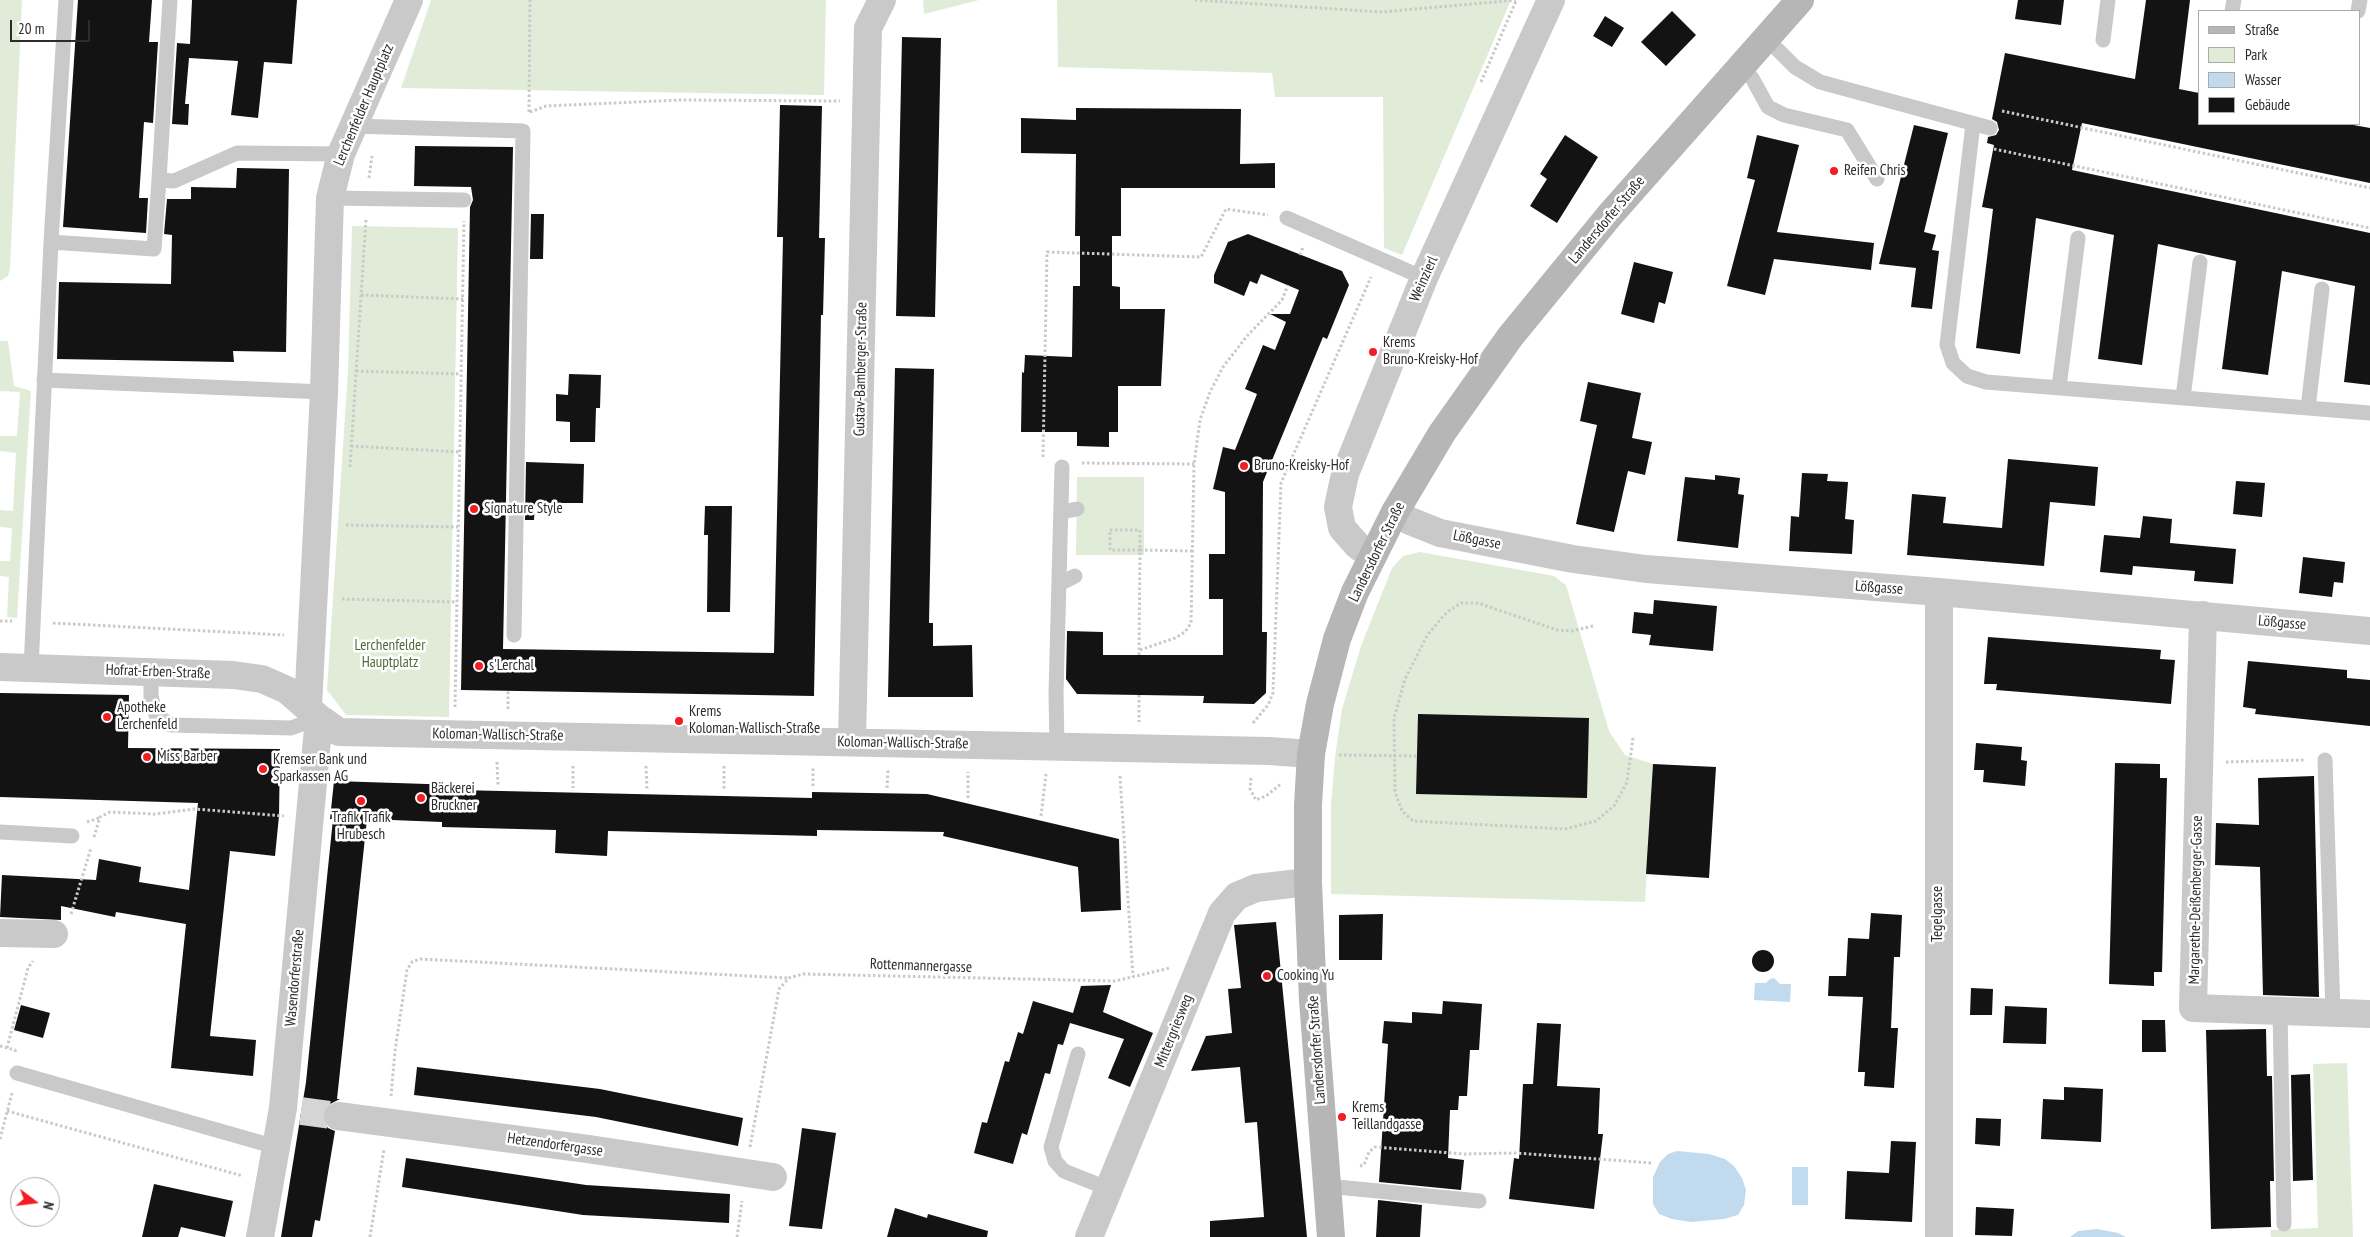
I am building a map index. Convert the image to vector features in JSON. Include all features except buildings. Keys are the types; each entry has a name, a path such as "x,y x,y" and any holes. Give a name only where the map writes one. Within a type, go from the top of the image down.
{"main road":[{"name":"Landersdorfer Straße","path":"1331,1237 1312,1000 1308,882 1311,754 1320,704 1337,640 1371,556 1395,512 1442,433 1510,337 1609,216 1800,0"}],"street":[{"name":"Lerchenfelder Hauptplatz","path":"314,713 330,198 341,154 364,127 409,0"},
{"name":"Gustav-Bamberger-Straße","path":"852,741 868,28 882,0"},
{"name":"Weinzierl","path":"1371,556 1357,545 1342,528 1338,507 1345,474 1424,278 1551,0"},
{"name":"Lößgasse","path":"1395,512 1410,521 1440,533 1573,559 1655,570 1939,592 2370,631"},
{"name":"Tegelgasse","path":"1939,592 1939,1237"},
{"name":"Margarethe-Deißenberger-Gasse","path":"2203,615 2193,1008 2370,1014"},
{"name":"Hofrat-Erben-Straße","path":"0,667 232,675 262,679 287,690 314,713"},
{"name":"Koloman-Wallisch-Straße","path":"314,713 339,732 852,741 1052,758 1269,750 1311,754"},
{"name":"Wasendorferstraße","path":"260,1237 276,1147 292,1110 310,818 314,713"},
{"name":"Mittergriesweg","path":"1089,1237 1222,913 1237,896 1256,888 1308,882"},
{"path":"0,933 54,934"},
{"name":"Hetzendorfergasse","path":"338,1116 588,1149 772,1177"}],"lane":[{"path":"31,668 51,242 66,0"},
{"path":"51,242 154,249 170,0"},
{"path":"2103,40 2108,0"},
{"path":"1766,38 1795,67 1820,82 1990,128"},
{"path":"1741,67 1752,78 1768,108 1784,115 1847,130 1877,179"},
{"path":"1973,124 1947,345 1953,362 1967,376 1986,382 2370,413"},
{"path":"364,127 523,131 514,635"},
{"path":"159,180 174,180 237,153 341,154"},
{"path":"330,198 464,200"},
{"path":"1287,218 1424,278"},
{"path":"2059,387 2078,238"},
{"path":"2183,398 2200,262"},
{"path":"2308,408 2322,289"},
{"path":"44,380 324,392"},
{"path":"1052,758 1061,582 1062,467"},
{"path":"1061,512 1077,509"},
{"path":"1061,582 1075,576"},
{"path":"151,672 152,696 156,715 171,725 291,728 314,713"},
{"path":"2326,760 2333,1013"},
{"path":"0,832 72,836"},
{"path":"2280,1011 2284,1224"},
{"path":"1078,1054 1051,1147 1055,1161 1064,1171 1109,1189"},
{"path":"17,1073 276,1147"},
{"path":"1327,1186 1479,1201"}],"path":[{"path":"523,131 524,121 529,112 530,0"},
{"path":"1195,0 1382,12 1516,0"},
{"path":"529,112 546,106 681,100 848,101"},
{"path":"1992,109 2370,188"},
{"path":"350,476 366,199 364,127"},
{"path":"1970,144 2370,228"},
{"path":"454,734 464,200"},
{"path":"1043,462 1047,252 1201,257 1226,209 1287,218"},
{"path":"1249,727 1268,705 1273,692 1281,483 1379,258"},
{"path":"1193,552 1140,550 1110,550 1110,530 1140,530 1140,550 1140,652 1175,638 1185,632 1191,623 1193,552 1194,464 1195,442 1200,420 1210,392 1223,367 1247,336 1282,300 1288,285"},
{"path":"361,295 463,299"},
{"path":"356,371 461,374"},
{"path":"351,446 460,452"},
{"path":"1081,463 1194,464"},
{"path":"346,534 347,515"},
{"path":"346,525 458,527"},
{"path":"342,609 343,590"},
{"path":"342,599 457,602"},
{"path":"1593,626 1572,631 1557,630 1478,603 1462,603 1447,612 1428,634 1405,679 1394,718 1395,792 1402,811 1413,821 1565,830 1596,821 1614,806 1627,782 1633,738"},
{"path":"0,621 287,635"},
{"path":"1139,695 1139,723"},
{"path":"1353,755 1417,756"},
{"path":"1041,816 1052,758"},
{"path":"497,760 498,786"},
{"path":"2222,762 2326,760"},
{"path":"724,762 724,790"},
{"path":"573,766 573,788"},
{"path":"646,766 647,788"},
{"path":"968,769 968,798"},
{"path":"1119,772 1133,977"},
{"path":"1251,772 1250,789 1256,800 1266,796 1288,779"},
{"path":"7,1048 28,968 54,934 65,926 73,909 100,817 110,812 154,814 195,809 310,818"},
{"name":"Rottenmannergasse","path":"370,1237 388,1123 395,1051 407,970 412,962 420,959 789,978 803,974 1115,981 1173,968 1200,968"},
{"path":"754,1121 779,990 789,978"},
{"path":"7,1111 269,1184"},
{"path":"1355,1168 1364,1165 1368,1152 1375,1146 1464,1154 1516,1153 1652,1163"}],"green space":[{"path":"0,0 22,0 10,269 8,276 0,281"},
{"path":"431,0 826,0 824,95 401,88"},
{"path":"923,0 979,0 924,14"},
{"path":"1057,0 1511,0 1402,255 1384,248 1383,97 1275,97 1272,73 1058,67"},
{"name":"Lerchenfelder Hauptplatz","path":"352,226 458,228 449,717 346,715 327,690 348,370"},
{"path":"0,341 8,341 14,386 31,391 17,618 7,617 9,577 0,576 0,561 10,561 12,528 0,527 0,510 13,511 16,453 0,451 0,436 17,436 20,392 0,391"},
{"path":"1077,477 1144,477 1144,555 1076,555"},
{"path":"1420,552 1554,576 1566,585 1609,731 1625,755 1653,764 1645,902 1331,894 1331,805 1342,709 1361,646 1392,568 1403,556"},
{"path":"2347,1063 2353,1237 2271,1237 2270,1230 2318,1228 2313,1064"}],"water":[{"path":"1774,978 1780,984 1791,984 1790,1002 1754,1000 1755,983 1766,983"},
{"path":"1677,1151 1709,1154 1725,1159 1734,1166 1742,1178 1746,1190 1744,1205 1738,1215 1724,1219 1691,1222 1672,1219 1659,1214 1653,1204 1653,1177 1660,1162 1668,1154"},
{"path":"1792,1167 1808,1167 1808,1205 1792,1205"},
{"path":"2097,1229 2118,1233 2126,1237 2070,1237 2078,1231"}],"tunnel":[{"path":"301,1111 338,1116"}],"place":[{"name":"Reifen Chris","path":"1834,171"},
{"name":"Krems Bruno-Kreisky-Hof","path":"1373,352"},
{"name":"Bruno-Kreisky-Hof","path":"1244,466"},
{"name":"Signature Style","path":"474,509"},
{"name":"s'Lerchal","path":"479,666"},
{"name":"Apotheke Lerchenfeld","path":"107,717"},
{"name":"Krems Koloman-Wallisch-Straße","path":"679,721"},
{"name":"Miss Barber","path":"147,757"},
{"name":"Kremser Bank und Sparkassen AG","path":"263,769"},
{"name":"Bäckerei Bruckner","path":"421,798"},
{"name":"Trafik Trafik Hrubesch","path":"361,801"},
{"name":"Cooking Yu","path":"1267,976"},
{"name":"Krems Teillandgasse","path":"1342,1117"}]}
